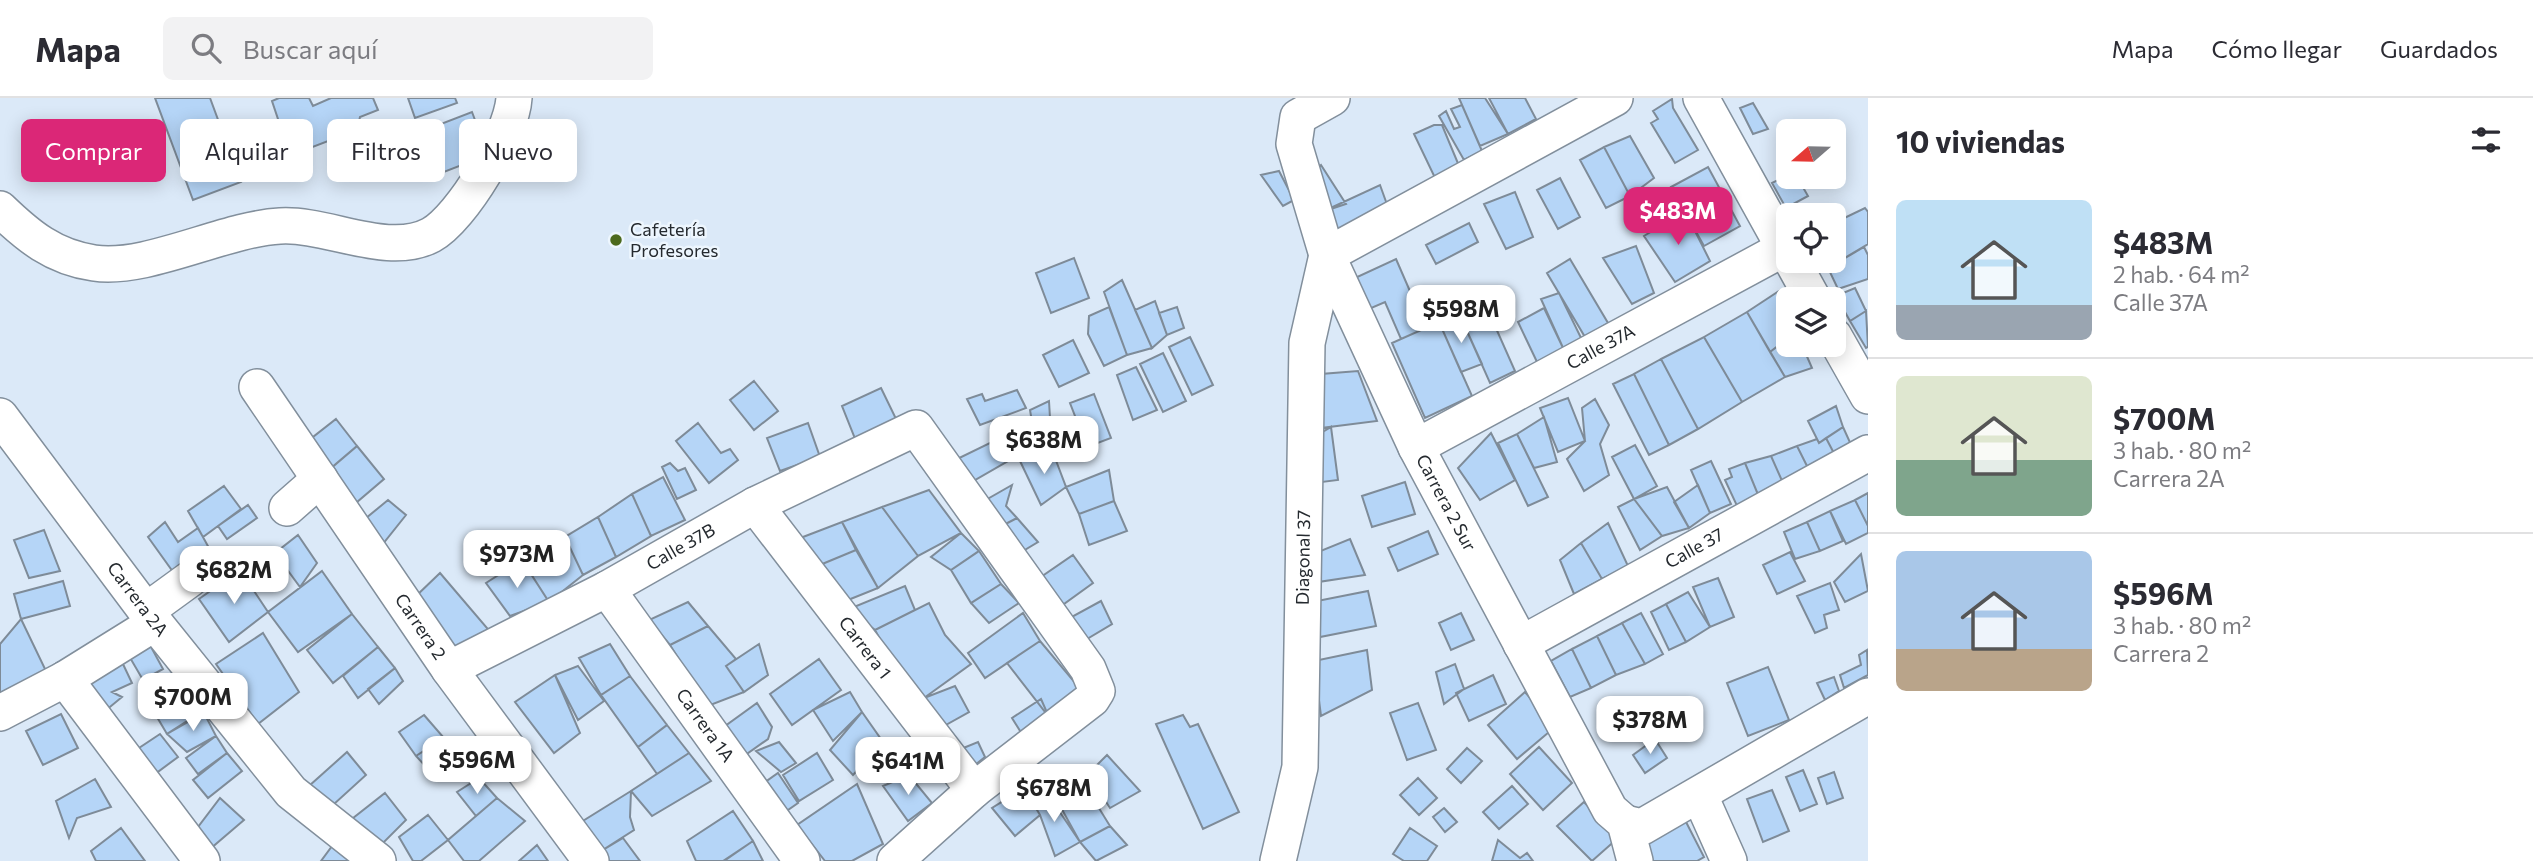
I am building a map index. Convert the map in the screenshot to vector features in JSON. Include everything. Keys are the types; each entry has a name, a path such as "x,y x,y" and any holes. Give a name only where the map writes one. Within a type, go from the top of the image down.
{"street":[{"path":"0,209 30,238 63,257 96,264 124,263 278,226 305,226 391,243 413,242 432,235 449,221 505,136 514,98"},
{"name":"Carrera 2 Sur","path":"1332,98 1298,117 1294,144 1327,255 1416,447 1610,810 1625,823 1635,861"},
{"path":"1327,255 1615,98"},
{"path":"1701,98 1776,233"},
{"name":"Diagonal 37","path":"1278,861 1300,767 1307,343 1327,255"},
{"name":"Calle 37A","path":"1416,447 1776,261"},
{"path":"1846,357 1868,396"},
{"name":"Carrera 2","path":"257,387 449,669 591,861"},
{"name":"Carrera 2A","path":"0,416 151,617 291,792 378,861"},
{"name":"Calle 37B","path":"449,669 607,589 755,505 916,428 1095,680 1097,691 1092,699 974,790"},
{"name":"Calle 37","path":"1521,644 1868,453"},
{"path":"287,508 320,479"},
{"name":"Carrera 1","path":"755,505 974,790"},
{"path":"0,713 65,679 151,617 190,579"},
{"name":"Carrera 1A","path":"607,589 802,861"},
{"path":"65,679 202,861"},
{"path":"1625,823 1642,827 1700,796 1868,696"},
{"path":"895,861 974,790"},
{"path":"1700,796 1729,861"}],"building":[{"path":"155,98 210,98 218,119 180,119 180,165 166,128 166,119 163,119"},
{"path":"279,98 309,98 313,106 331,98 373,98 378,110 360,119 327,119 327,141 313,147 313,119 278,119 272,101"},
{"path":"408,98 455,98 457,103 415,118"},
{"path":"1459,98 1485,98 1508,134 1480,146"},
{"path":"1489,98 1525,98 1536,119 1508,134"},
{"path":"1672,99 1673,108 1698,150 1675,163 1651,123 1658,119 1653,111"},
{"path":"1753,103 1768,129 1753,134 1740,108"},
{"path":"1462,105 1482,151 1464,160 1439,116 1446,111 1454,129 1460,127 1451,109"},
{"path":"472,112 475,119 459,119 459,166 445,172 445,122"},
{"path":"1434,125 1442,125 1462,173 1437,182 1414,134"},
{"path":"1630,136 1654,178 1630,196 1604,147"},
{"path":"1604,147 1630,196 1606,208 1580,160"},
{"path":"1321,165 1346,204 1322,212 1311,173"},
{"path":"1708,167 1740,226 1704,246 1671,187"},
{"path":"1279,171 1294,200 1283,206 1261,175"},
{"path":"1560,178 1580,217 1558,229 1537,190"},
{"path":"1776,181 1776,189 1804,189 1808,196 1795,203 1783,203 1772,183"},
{"path":"186,182 241,182 193,200"},
{"path":"1380,185 1389,210 1341,237 1322,212"},
{"path":"1515,192 1533,237 1506,249 1484,204"},
{"path":"1865,208 1868,212 1868,244 1846,257 1846,217"},
{"path":"1685,211 1710,261 1675,282 1644,236"},
{"path":"1469,223 1478,242 1436,264 1426,245"},
{"path":"1636,246 1654,293 1632,304 1603,258"},
{"path":"1864,247 1868,255 1868,279 1837,287 1830,273 1846,273 1846,258"},
{"path":"1074,258 1089,298 1051,313 1036,273"},
{"path":"1396,259 1426,328 1401,339 1385,302 1369,309 1355,278"},
{"path":"1570,259 1608,323 1585,337 1547,273"},
{"path":"1122,280 1152,348 1127,355 1104,292"},
{"path":"1855,288 1866,311 1850,321 1846,314 1846,292"},
{"path":"1559,293 1585,346 1564,350 1541,299"},
{"path":"1776,293 1776,347 1770,352 1747,312"},
{"path":"1155,301 1167,335 1152,348 1135,310"},
{"path":"1109,307 1127,355 1104,366 1088,334 1089,316"},
{"path":"1177,307 1184,328 1167,335 1159,313"},
{"path":"1487,308 1515,371 1490,383 1462,320"},
{"path":"1544,308 1564,350 1538,364 1518,322"},
{"path":"1866,311 1868,347 1866,348 1850,321"},
{"path":"1747,312 1785,377 1742,402 1704,337"},
{"path":"1462,320 1482,364 1461,372 1439,322"},
{"path":"1439,322 1472,396 1425,418 1392,343"},
{"path":"1190,337 1213,385 1192,395 1169,347"},
{"path":"1704,337 1742,402 1698,429 1661,359"},
{"path":"1073,340 1089,373 1059,387 1043,355"},
{"path":"1776,347 1776,357 1807,357 1812,368 1785,377 1770,352"},
{"path":"1163,353 1186,401 1163,412 1140,364"},
{"path":"1661,359 1698,429 1669,445 1634,374"},
{"path":"1136,367 1157,410 1133,420 1117,375"},
{"path":"1358,371 1377,421 1313,429 1321,374"},
{"path":"1634,374 1669,445 1649,455 1613,384"},
{"path":"754,381 778,411 754,430 730,400"},
{"path":"881,388 899,425 858,446 842,406"},
{"path":"1017,390 1026,408 980,425 967,399 982,394 985,401"},
{"path":"1094,394 1111,438 1087,447 1070,403"},
{"path":"1568,398 1585,441 1558,452 1540,408"},
{"path":"1595,399 1609,425 1600,444 1609,475 1584,491 1567,459 1585,441 1582,408"},
{"path":"1049,401 1050,418 1032,422 1030,410"},
{"path":"1836,406 1843,427 1819,443 1808,421"},
{"path":"1544,417 1557,462 1534,468 1517,434"},
{"path":"336,419 357,446 323,475 299,448"},
{"path":"698,423 721,453 730,449 738,460 709,483 676,441"},
{"path":"808,423 820,457 780,471 767,438"},
{"path":"1331,427 1338,480 1322,482 1316,436"},
{"path":"1843,427 1853,449 1837,459 1826,438"},
{"path":"1491,433 1515,480 1480,500 1458,468"},
{"path":"1517,434 1548,497 1528,506 1498,443"},
{"path":"1826,438 1837,459 1808,468 1797,446 1817,439 1819,443"},
{"path":"998,439 1008,461 975,480 951,462"},
{"path":"1635,445 1657,486 1634,499 1612,457"},
{"path":"357,446 384,479 350,508 323,475"},
{"path":"1797,446 1808,468 1783,483 1771,456"},
{"path":"1052,450 1066,487 1041,505 1020,461"},
{"path":"1771,456 1783,483 1759,497 1745,463"},
{"path":"1711,461 1731,504 1710,513 1691,470"},
{"path":"670,463 678,471 685,468 696,490 677,499 662,467"},
{"path":"1745,463 1759,497 1738,508 1725,480 1732,477 1729,469"},
{"path":"1109,470 1114,501 1079,514 1066,487"},
{"path":"663,477 685,520 651,536 632,494"},
{"path":"1405,482 1415,514 1372,527 1362,496"},
{"path":"1012,485 1006,506 1017,518 996,529 977,505"},
{"path":"1698,485 1710,513 1689,528 1674,502"},
{"path":"224,486 241,509 203,537 188,511"},
{"path":"1667,487 1689,528 1662,536 1634,499"},
{"path":"929,490 961,533 918,556 882,507"},
{"path":"1868,493 1868,526 1855,500"},
{"path":"632,494 651,536 616,557 598,517"},
{"path":"1634,499 1662,536 1640,550 1618,507"},
{"path":"388,500 406,515 374,555 354,528"},
{"path":"1855,500 1868,526 1868,533 1846,544 1830,511"},
{"path":"1114,501 1127,531 1089,545 1079,514"},
{"path":"248,505 257,518 227,539 218,526"},
{"path":"882,507 918,556 878,588 842,522"},
{"path":"1830,511 1843,541 1820,551 1807,522"},
{"path":"598,517 616,557 583,575 565,537"},
{"path":"1017,518 1038,542 1018,554 996,529"},
{"path":"165,522 178,542 198,528 209,548 176,576 148,537"},
{"path":"842,522 856,550 815,567 790,542"},
{"path":"1807,522 1820,551 1795,559 1784,532"},
{"path":"1608,523 1628,566 1602,579 1581,543"},
{"path":"44,530 60,571 29,578 14,540"},
{"path":"1428,531 1438,554 1398,571 1388,548"},
{"path":"961,533 979,551 951,570 931,557"},
{"path":"298,535 317,563 300,587 275,553"},
{"path":"565,537 583,575 549,602 522,560"},
{"path":"1350,539 1365,575 1318,582 1313,554"},
{"path":"1581,543 1602,579 1574,594 1560,560"},
{"path":"856,550 878,588 848,600 815,567"},
{"path":"979,551 1001,584 971,603 951,570"},
{"path":"1790,552 1805,581 1777,594 1763,565"},
{"path":"1861,554 1868,591 1845,602 1834,582"},
{"path":"1073,555 1093,583 1057,609 1038,579"},
{"path":"522,560 549,602 510,616 486,583"},
{"path":"240,570 268,612 229,642 199,599"},
{"path":"322,571 352,614 298,652 268,612"},
{"path":"440,573 493,635 455,665 414,598"},
{"path":"1718,578 1734,617 1710,627 1693,587"},
{"path":"63,581 70,606 21,619 14,594"},
{"path":"1830,583 1839,610 1824,615 1827,628 1815,633 1797,596"},
{"path":"1001,584 1019,603 989,623 971,603"},
{"path":"905,586 915,610 875,630 849,609"},
{"path":"1368,591 1376,626 1320,637 1312,602"},
{"path":"1688,592 1710,627 1686,642 1666,604"},
{"path":"1101,601 1112,624 1082,642 1066,620"},
{"path":"688,602 708,626 670,645 649,620"},
{"path":"929,603 945,635 971,664 924,698 896,669 875,630"},
{"path":"1666,604 1686,642 1669,650 1651,612"},
{"path":"1023,613 1040,641 985,678 968,653"},
{"path":"1461,613 1474,640 1451,650 1439,623"},
{"path":"1641,613 1663,654 1645,664 1622,623"},
{"path":"352,614 378,647 333,683 307,650"},
{"path":"21,619 46,671 0,693 0,644"},
{"path":"1622,623 1645,664 1616,675 1597,636"},
{"path":"708,626 736,659 726,666 744,692 700,709 688,674 670,645"},
{"path":"263,633 299,692 258,724 216,664"},
{"path":"1597,636 1616,675 1591,688 1572,649"},
{"path":"1040,641 1082,691 1049,717 1007,663"},
{"path":"610,644 630,676 601,695 579,658"},
{"path":"759,644 768,675 744,692 726,666"},
{"path":"150,645 163,669 143,680 129,656"},
{"path":"378,647 395,668 358,698 343,676"},
{"path":"1572,649 1591,688 1570,697 1551,661"},
{"path":"1367,650 1372,690 1321,716 1314,661"},
{"path":"1867,650 1868,675 1844,688 1840,675 1861,665 1859,655"},
{"path":"819,659 841,690 792,725 770,694"},
{"path":"122,662 132,683 112,692 122,697 99,716 82,682"},
{"path":"1455,664 1464,689 1444,704 1436,672"},
{"path":"578,666 604,701 578,720 555,675"},
{"path":"1768,667 1789,720 1748,736 1727,683"},
{"path":"395,668 403,681 379,704 368,689"},
{"path":"555,675 580,733 554,753 515,702"},
{"path":"1493,675 1506,704 1469,721 1456,693"},
{"path":"630,676 667,725 638,747 601,695"},
{"path":"1834,677 1839,691 1825,700 1817,683"},
{"path":"955,686 969,712 944,726 924,698"},
{"path":"850,692 862,712 833,741 813,710"},
{"path":"1525,692 1555,727 1517,759 1488,725"},
{"path":"1041,699 1049,717 1022,734 1012,718"},
{"path":"185,701 195,718 167,734 157,717"},
{"path":"757,703 772,727 768,739 741,758 721,729"},
{"path":"1418,703 1436,750 1407,760 1390,713"},
{"path":"203,711 216,736 187,752 167,734"},
{"path":"862,712 883,742 853,775 830,750"},
{"path":"61,714 78,748 43,765 26,731"},
{"path":"424,715 444,738 416,756 399,732"},
{"path":"1183,715 1190,727 1198,724 1239,812 1203,829 1156,724"},
{"path":"667,725 689,753 657,774 638,747"},
{"path":"160,734 178,757 151,777 133,752"},
{"path":"216,736 227,753 198,774 186,758"},
{"path":"444,738 458,754 429,770 416,756"},
{"path":"1655,739 1667,758 1645,773 1633,755"},
{"path":"779,742 796,763 781,772 756,751"},
{"path":"978,742 985,757 970,769 956,751"},
{"path":"902,743 915,765 885,782 872,760"},
{"path":"1539,747 1572,783 1543,810 1510,774"},
{"path":"1467,748 1482,761 1461,783 1447,769"},
{"path":"347,752 366,775 333,805 309,786"},
{"path":"227,753 242,771 208,798 193,780"},
{"path":"689,753 711,781 652,816 631,791"},
{"path":"817,753 833,780 799,801 783,775"},
{"path":"1107,755 1140,791 1110,808 1088,774"},
{"path":"1803,770 1817,804 1800,811 1786,777"},
{"path":"1834,772 1843,798 1827,804 1818,778"},
{"path":"778,773 798,803 775,819 754,790"},
{"path":"909,775 932,803 908,821 883,786"},
{"path":"479,778 497,798 476,816 457,792"},
{"path":"1418,778 1437,798 1419,815 1400,795"},
{"path":"95,779 111,807 77,818 69,838 56,801"},
{"path":"1081,779 1110,826 1080,842 1054,795"},
{"path":"857,784 883,844 852,861 825,861 797,825"},
{"path":"1512,786 1528,804 1499,829 1483,812"},
{"path":"1024,788 1051,799 1080,842 1055,856 1040,815"},
{"path":"1024,788 1040,815 1015,836 992,808"},
{"path":"1772,790 1789,831 1763,842 1747,799"},
{"path":"631,791 630,817 634,830 598,853 578,824"},
{"path":"385,793 406,820 379,847 348,822"},
{"path":"220,798 244,820 210,849 195,831"},
{"path":"497,798 525,821 479,861 464,861 448,840"},
{"path":"1584,802 1618,838 1592,861 1557,826"},
{"path":"1444,808 1457,822 1445,832 1433,817"},
{"path":"733,811 753,841 723,861 696,861 687,841"},
{"path":"428,815 448,840 421,861 413,861 399,837"},
{"path":"1685,820 1704,857 1697,861 1647,861 1639,844"},
{"path":"1110,826 1127,845 1096,861 1080,842"},
{"path":"121,828 145,861 96,861 91,851"},
{"path":"1410,828 1437,846 1427,861 1404,861 1393,854"},
{"path":"623,838 640,861 604,861 598,853"},
{"path":"1498,840 1520,858 1527,853 1533,861 1492,861"},
{"path":"753,841 763,861 724,861"},
{"path":"335,842 352,861 321,861"},
{"path":"537,845 548,861 519,861"}],"place":[{"name":"Cafetería Profesores","path":"616,240"}]}
